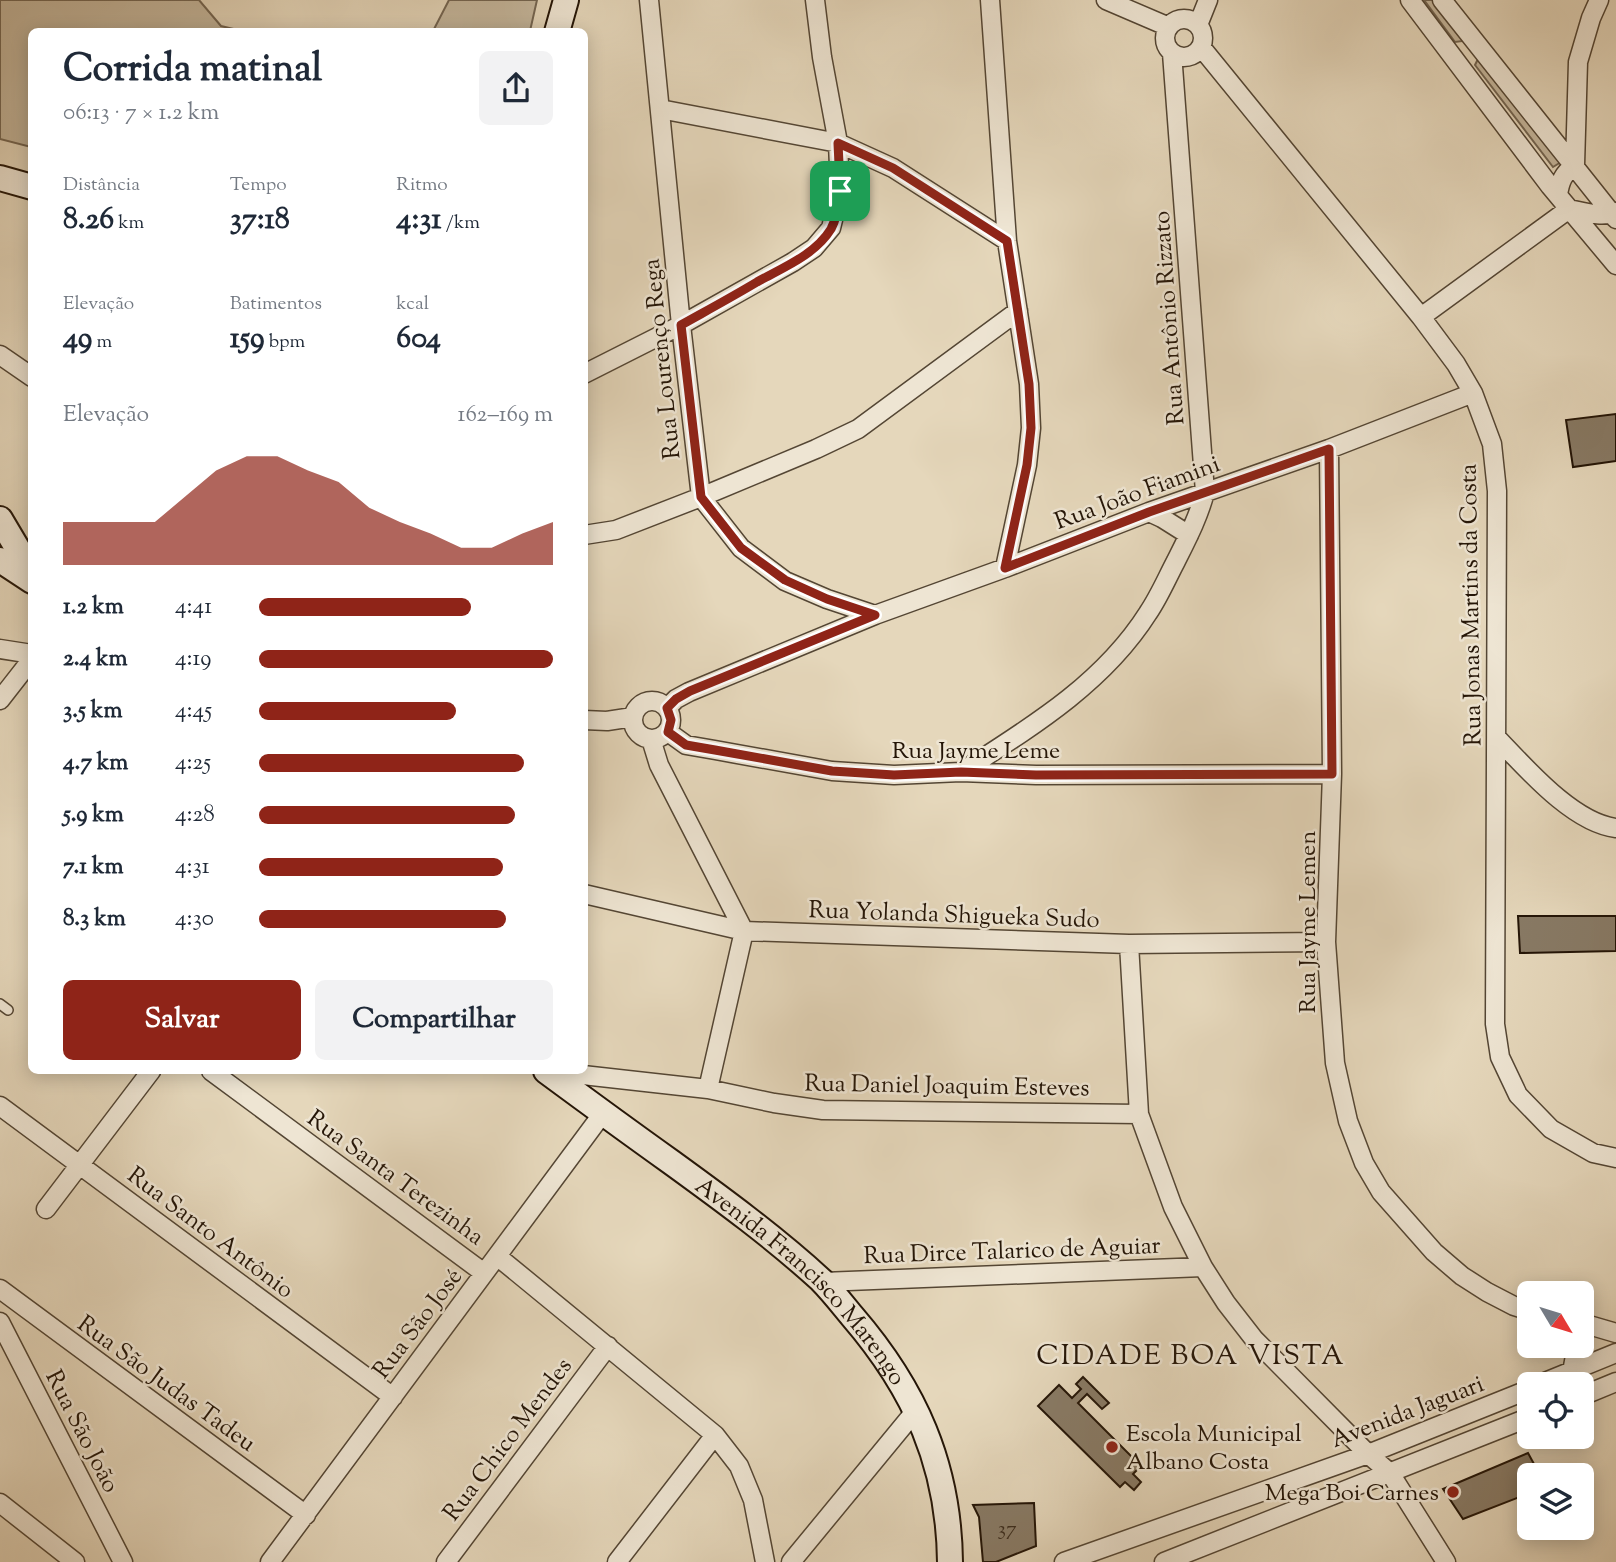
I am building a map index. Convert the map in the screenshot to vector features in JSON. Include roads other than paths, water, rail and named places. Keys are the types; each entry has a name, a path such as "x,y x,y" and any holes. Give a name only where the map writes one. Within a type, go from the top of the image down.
{"main road":[{"path":"558,28 566,0"},
{"path":"0,178 28,186"},
{"path":"0,519 28,566"},
{"path":"0,560 28,578"},
{"name":"Avenida Francisco Marengo","path":"551,1074 746,1216 822,1282 870,1336 917,1409 932,1448 945,1504 950,1562"}],"street":[{"name":"Rua Lourenço Rega","path":"649,0 701,497"},
{"path":"588,372 681,325 793,262 814,248 831,228 840,191 838,143 822,57 815,0"},
{"path":"990,0 1007,241 1029,384 1031,428 1027,465 1005,568"},
{"path":"1106,0 1169,27"},
{"path":"1198,25 1208,0"},
{"path":"1410,0 1563,202 1616,265"},
{"path":"1442,0 1615,215"},
{"path":"1575,165 1577,62 1599,0"},
{"path":"1180,20 1192,21 1198,25 1203,37 1198,52 1188,57 1172,53 1165,38 1169,27 1180,20"},
{"path":"1456,61 1477,45"},
{"name":"Rua Jonas Martins da Costa","path":"1201,47 1421,317 1473,393 1492,444 1497,491 1495,1024 1500,1057 1518,1096 1551,1129 1593,1153 1616,1158"},
{"name":"Rua Antônio Rizzato","path":"961,772 1024,732 1073,696 1120,650 1148,613 1189,535 1201,506 1205,492 1172,53"},
{"path":"660,109 838,143 893,168 1007,241"},
{"path":"1563,202 1559,184 1565,173 1575,165"},
{"path":"1421,317 1563,202"},
{"path":"1563,202 1600,215 1615,215"},
{"path":"588,534 616,530 701,497 858,429 1018,311"},
{"path":"0,355 28,374"},
{"name":"Rua João Fiamini","path":"667,708 690,691 875,615 1149,512 1329,449 1473,393"},
{"name":"Rua Jayme Lemen","path":"1329,449 1332,774 1326,942 1335,1063 1348,1121 1364,1163 1381,1192 1434,1252 1462,1276 1517,1307"},
{"path":"701,497 741,548 785,580 827,599 875,615"},
{"path":"1149,512 1189,535"},
{"path":"0,649 28,655"},
{"path":"0,700 28,662"},
{"path":"659,736 645,738 635,730 633,717 635,711 644,703 657,701 667,708 671,720 659,736 659,765 744,931 708,1088"},
{"path":"588,720 607,721 633,717"},
{"name":"Rua Jayme Leme","path":"659,736 686,745 832,771 894,775 961,772 1036,775 1332,774"},
{"path":"1497,738 1546,788 1581,815 1607,827 1616,828"},
{"name":"Rua Yolanda Shigueka Sudo","path":"588,895 744,931 1129,944 1326,942"},
{"path":"1129,944 1139,1114 1173,1207 1203,1267 1254,1339 1390,1473 1446,1562"},
{"path":"46,1209 149,1074"},
{"name":"Rua Santa Terezinha","path":"215,1074 485,1273"},
{"name":"Rua Daniel Joaquim Esteves","path":"575,1074 708,1088 774,1103 823,1110 1139,1114"},
{"name":"Rua Santo Antônio","path":"0,1106 393,1397"},
{"name":"Rua São José","path":"270,1562 603,1113"},
{"path":"497,1256 715,1435 738,1466 753,1500 765,1562"},
{"name":"Rua Dirce Talarico de Aguiar","path":"822,1282 1203,1267"},
{"name":"Rua São Judas Tadeu","path":"0,1289 306,1515"},
{"name":"Rua São João","path":"0,1322 123,1562"},
{"path":"1594,1327 1616,1333"},
{"name":"Rua Chico Mendes","path":"446,1562 608,1346"},
{"path":"1572,1371 1616,1353"},
{"path":"1572,1371 1575,1358"},
{"path":"1594,1391 1616,1382"},
{"name":"Avenida Jaguari","path":"1064,1562 1368,1454 1517,1394"},
{"path":"791,1562 917,1409"},
{"name":"Avenida Jaguari","path":"1164,1562 1517,1422"},
{"path":"617,1562 715,1435"},
{"path":"0,1503 75,1562"}],"place":[{"name":"Escola Municipal Albano Costa","path":"1112,1447"},
{"name":"Mega Boi Carnes","path":"1453,1492"}],"district":[{"name":"CIDADE BOA VISTA","path":"1191,1354"}]}
